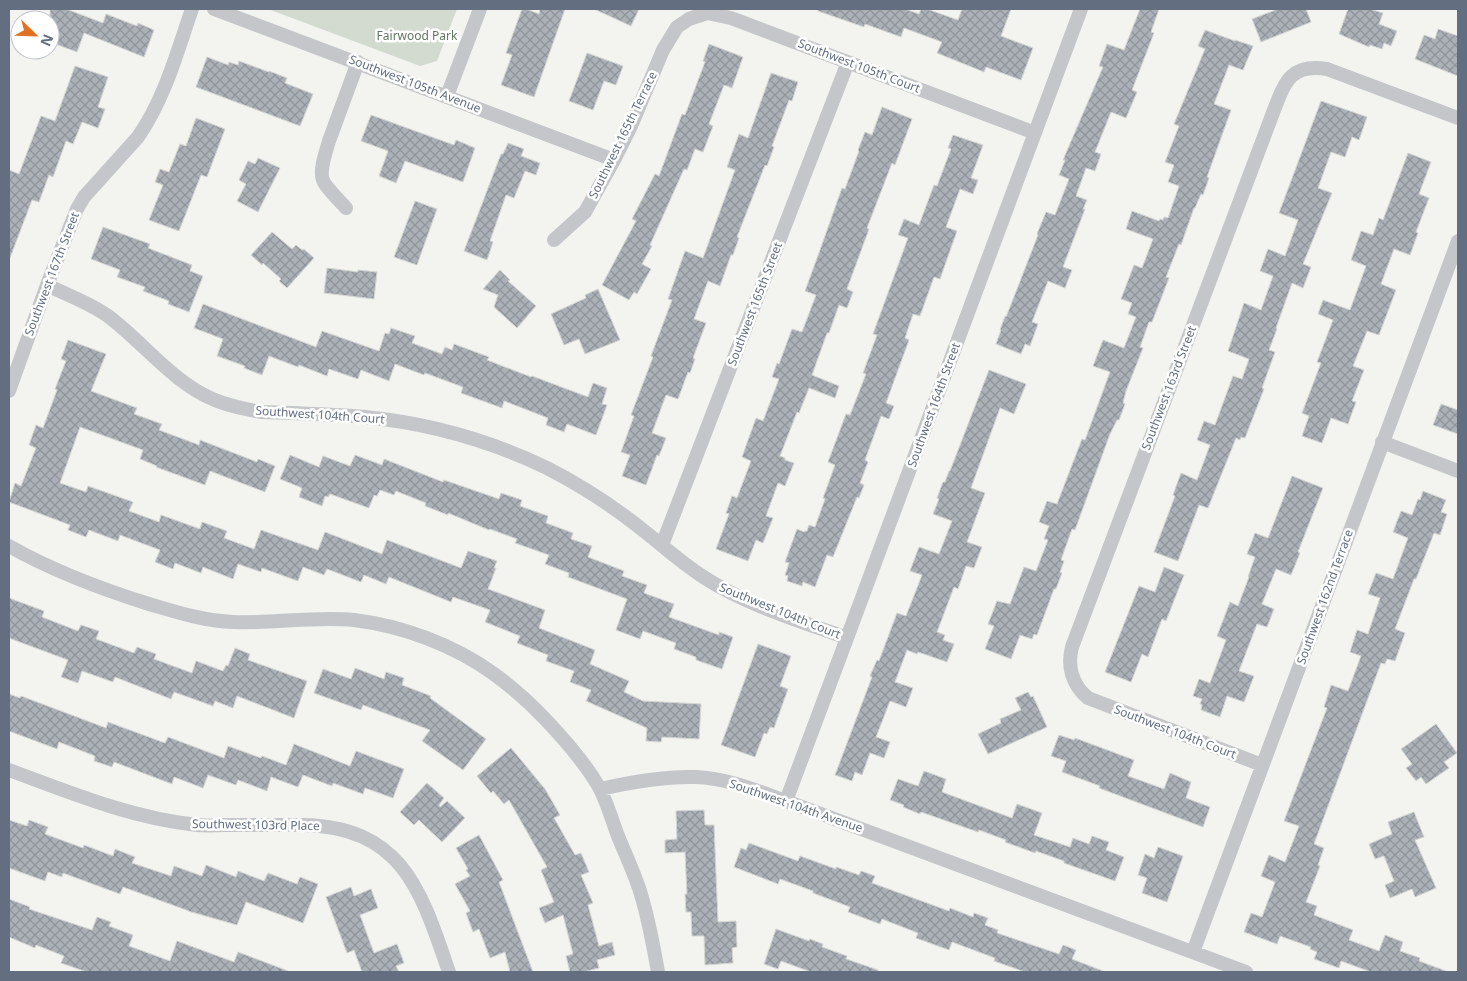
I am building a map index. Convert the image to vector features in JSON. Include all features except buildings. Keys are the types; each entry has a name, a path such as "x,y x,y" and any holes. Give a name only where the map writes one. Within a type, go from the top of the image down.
{"street":[{"name":"Southwest 167th Street","path":"9,391 77,208 84,197 138,137 157,106 192,9"},
{"name":"Southwest 105th Avenue","path":"214,9 614,160"},
{"path":"447,96 480,9"},
{"name":"Southwest 164th Street","path":"786,800 1081,9"},
{"name":"Southwest 105th Court","path":"683,22 706,13 731,18 1035,133"},
{"name":"Southwest 165th Terrace","path":"554,240 585,212 631,126 668,41 683,22"},
{"path":"346,208 323,181 322,172 327,146 358,62"},
{"name":"Southwest 165th Street","path":"662,545 848,62"},
{"name":"Southwest 163rd Street","path":"1088,698 1079,689 1072,674 1070,658 1072,647 1281,91 1289,77 1302,70 1327,69 1458,118"},
{"name":"Southwest 162nd Terrace","path":"1193,952 1458,241"},
{"name":"Southwest 104th Court","path":"47,285 106,314 180,379 216,401 260,412 366,417 439,429 522,457 590,492 662,545 690,569 722,588 764,607 847,638"},
{"path":"1382,442 1458,471"},
{"path":"9,546 50,567 107,590 182,614 232,622 322,618 354,620 393,628 441,644 494,673 531,705 559,734 582,762 600,789 645,908 658,972"},
{"name":"Southwest 104th Court","path":"1088,698 1262,765"},
{"name":"Southwest 103rd Place","path":"9,770 110,808 162,820 199,825 318,826 336,828 364,838 383,848 408,875 432,926 449,972"},
{"name":"Southwest 104th Avenue","path":"600,789 631,782 666,778 697,777 729,782 786,800 1246,972"}],"green space":[{"name":"Fairwood Park","path":"268,9 457,9 437,61 420,66"}]}
